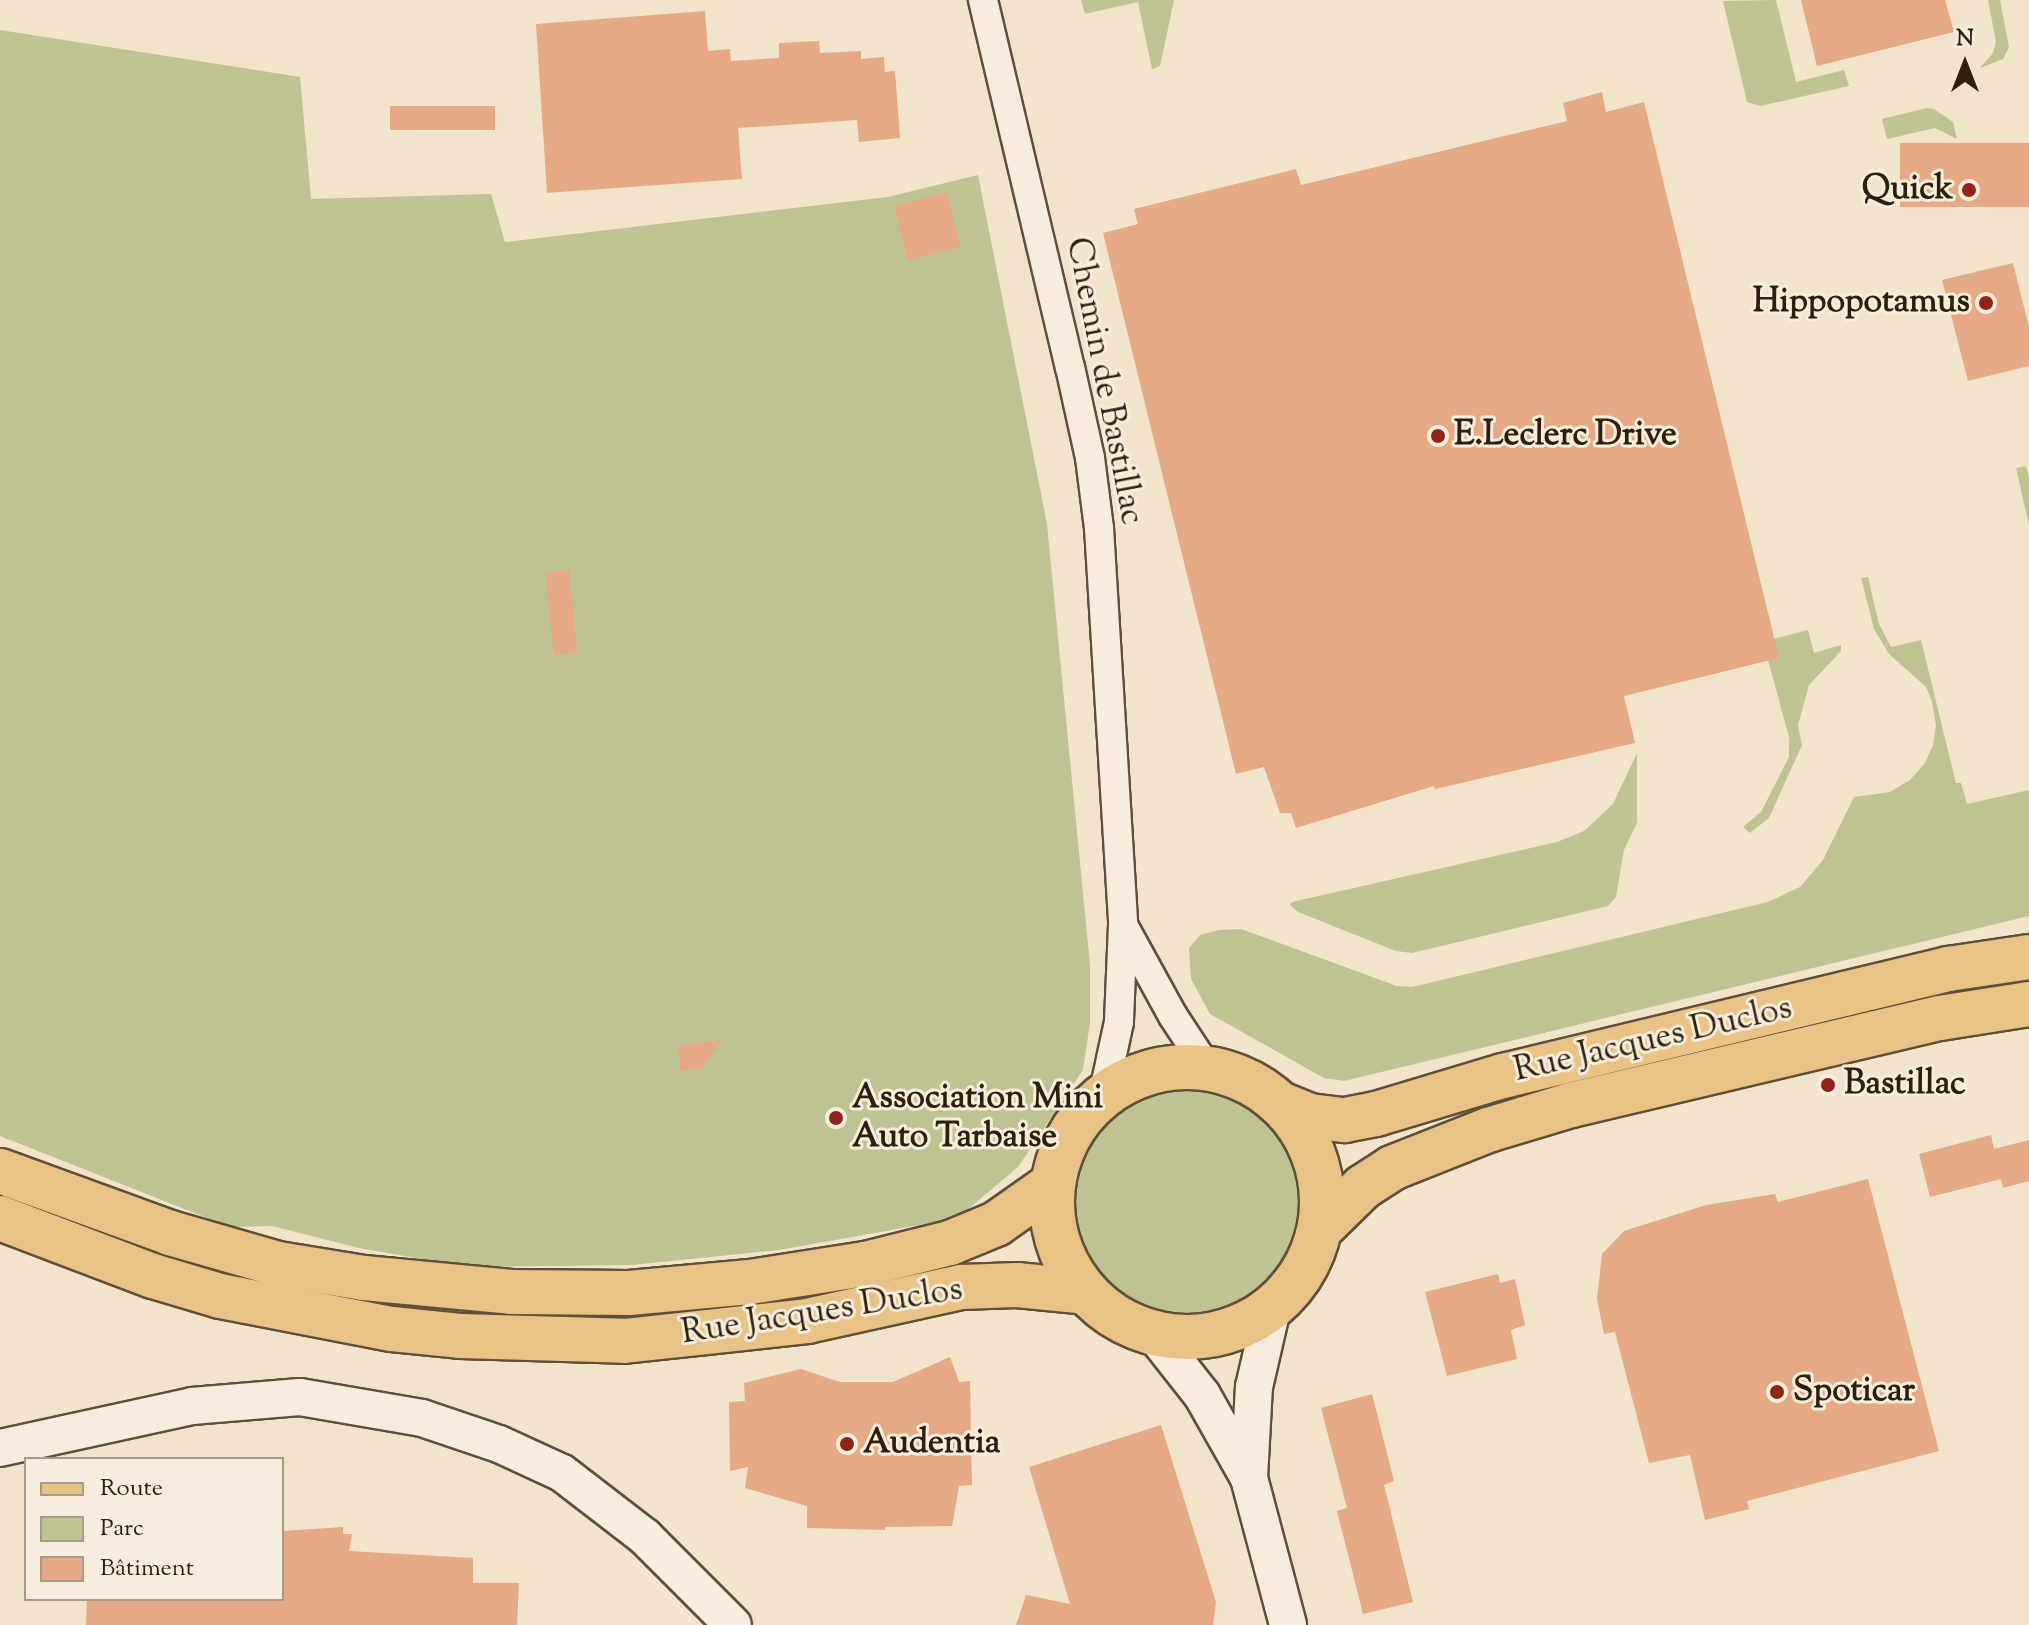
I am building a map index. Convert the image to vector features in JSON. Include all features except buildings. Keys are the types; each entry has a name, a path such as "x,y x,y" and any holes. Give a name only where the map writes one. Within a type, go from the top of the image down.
{"main road":[{"name":"Rue Jacques Duclos","path":"1280,1104 1310,1116 1345,1120 1361,1117 1503,1076 1948,969 2029,957"},
{"name":"Rue Jacques Duclos","path":"1321,1228 1363,1187 1392,1168 1488,1130 1587,1102 1940,1018 2029,1004"},
{"path":"1171,1068 1208,1069 1247,1081 1280,1104 1302,1130 1317,1161 1323,1195 1321,1228 1311,1259 1294,1286 1272,1309 1236,1329 1195,1338 1154,1334 1117,1318 1086,1292 1064,1260 1057,1235 1053,1184 1062,1151 1073,1131 1103,1096 1135,1078 1171,1068"},
{"name":"Rue Jacques Duclos","path":"0,1171 170,1233 278,1264 364,1278 511,1292 629,1293 750,1282 865,1264 950,1243 996,1224 1053,1184"},
{"name":"Rue Jacques Duclos","path":"0,1218 153,1276 220,1296 392,1329 460,1336 624,1341 807,1321 962,1287 1017,1285 1086,1292"}],"street":[{"name":"Chemin de Bastillac","path":"983,0 1090,458 1099,528 1123,925 1119,1022 1103,1096"},
{"name":"Chemin de Bastillac","path":"1123,925 1173,1016 1208,1069"},
{"path":"1249,1478 1254,1387 1272,1309"},
{"path":"1154,1334 1202,1395 1249,1478 1288,1625"},
{"path":"0,1448 192,1406 300,1397 422,1418 499,1444 562,1473 645,1537 733,1625"}],"green space":[{"path":"1081,0 1174,0 1160,66 1152,69 1138,2 1085,14"},
{"path":"1776,0 1796,82 1844,70 1849,86 1760,106 1747,102 1723,1"},
{"path":"1988,0 2000,0 2009,47 2003,59 1980,68 1993,53 1996,42"},
{"path":"0,30 300,77 311,199 491,194 505,242 888,197 978,175 1047,524 1090,965 1090,1023 1083,1070 1018,1167 966,1211 937,1222 779,1250 632,1265 467,1267 359,1248 272,1226 230,1227 0,1136"},
{"path":"1934,109 1953,122 1957,139 1935,128 1887,139 1882,119"},
{"path":"2026,466 2029,479 2029,525 2016,468"},
{"path":"1868,577 1879,624 1891,647 1921,640 1956,783 1961,783 1967,804 2029,790 2029,916 1344,1081 1324,1078 1210,1014 1191,979 1189,948 1200,935 1219,930 1241,929 1397,986 1412,987 1768,902 1800,887 1823,860 1854,797 1890,792 1910,780 1925,763 1933,745 1936,725 1932,702 1926,687 1889,654 1874,629 1861,578"},
{"path":"1808,630 1814,653 1841,645 1841,651 1809,685 1798,725 1802,745 1769,818 1750,833 1743,827 1761,812 1789,757 1789,737 1768,660 1773,639"},
{"path":"1637,753 1637,823 1624,850 1616,897 1608,906 1412,953 1396,951 1298,912 1290,905 1292,902 1557,842 1584,831 1613,804"},
{"path":"1186,1090 1208,1092 1229,1099 1249,1109 1266,1123 1280,1140 1290,1160 1297,1181 1297,1225 1290,1246 1280,1266 1266,1283 1249,1297 1229,1307 1208,1314 1186,1316 1164,1314 1143,1307 1123,1297 1106,1283 1092,1266 1082,1246 1075,1225 1073,1203 1075,1181 1082,1160 1092,1140 1106,1123 1123,1109 1143,1099 1164,1092"}],"place":[{"name":"Quick","path":"1969,190"},
{"name":"Hippopotamus","path":"1986,303"},
{"name":"E.Leclerc Drive","path":"1438,436"},
{"name":"Bastillac","path":"1828,1085"},
{"name":"Association Mini Auto Tarbaise","path":"836,1118"},
{"name":"Spoticar","path":"1777,1392"},
{"name":"Audentia","path":"847,1444"}]}
